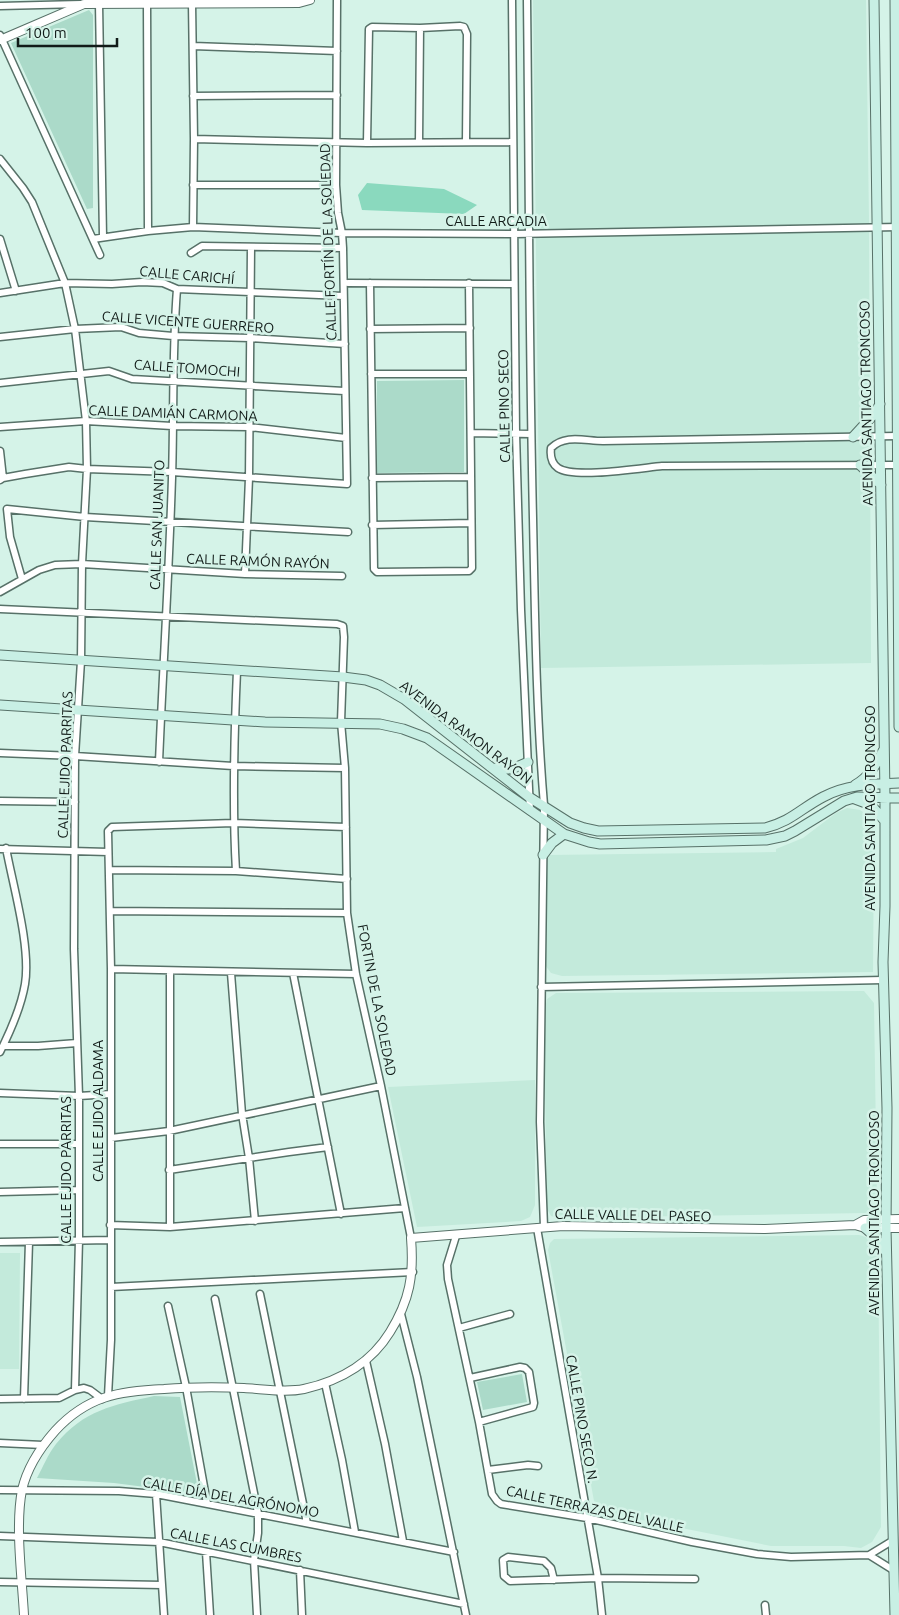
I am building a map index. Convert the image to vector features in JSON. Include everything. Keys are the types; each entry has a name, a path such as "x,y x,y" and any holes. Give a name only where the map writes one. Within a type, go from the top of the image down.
{"main road":[{"name":"AVENIDA SANTIAGO TRONCOSO","path":"874,0 885,798 883,980 892,1223 887,1254 895,1615"},
{"name":"AVENIDA SANTIAGO TRONCOSO","path":"895,0 898,227 896,436 899,727"},
{"path":"853,437 880,404"},
{"path":"860,465 882,485"},
{"name":"AVENIDA RAMON RAYON","path":"0,655 366,680 380,685 404,699 529,797 570,823 598,831 754,829 787,821 822,798 842,788 899,783"},
{"name":"AVENIDA RAMON RAYON","path":"0,705 235,720 380,724 416,733 427,738 564,834 600,844 766,840 785,836 834,805 852,798 899,798"},
{"path":"853,786 866,778 884,749"},
{"path":"493,768 512,769 528,762"},
{"path":"852,798 870,805 884,820"},
{"path":"543,855 552,842 564,834"},
{"path":"865,1228 874,1236 887,1254"}],"street":[{"path":"0,6 299,3 310,0"},
{"name":"CALLE FORTÍN DE LA SOLEDAD","path":"249,478 347,484 343,248 336,185 337,0"},
{"name":"CALLE PINO SECO","path":"512,0 516,434 530,811"},
{"name":"CALLE PINO SECO","path":"527,0 531,434 540,760 544,805 541,987"},
{"path":"192,3 193,228"},
{"path":"84,4 1,38 100,255"},
{"path":"99,4 103,237"},
{"path":"147,4 148,231"},
{"path":"368,143 369,28 372,27 464,27 467,34 466,141"},
{"path":"419,142 420,28"},
{"path":"193,46 337,52"},
{"path":"193,96 336,95"},
{"path":"194,139 368,143 513,142"},
{"name":"CALLE EJIDO PARRITAS","path":"0,159 24,188 32,202 65,284 75,329 86,421 87,470 82,564 81,661 75,756 74,950 79,1096 79,1240 75,1390"},
{"path":"194,185 336,185"},
{"name":"CALLE ARCADIA","path":"94,239 148,231 193,228 342,234 529,234 898,227"},
{"path":"0,239 16,290"},
{"path":"191,253 202,246 343,248"},
{"path":"245,574 249,478 251,247"},
{"name":"CALLE CARICHÍ","path":"0,293 65,284 142,282 164,283 177,289 343,296"},
{"path":"348,282 514,284"},
{"path":"370,283 372,525 375,571 472,569 469,283"},
{"name":"CALLE SAN JUANITO","path":"159,762 171,522 173,336 177,289"},
{"name":"CALLE VICENTE GUERRERO","path":"0,337 75,329 121,327 139,333 173,336 250,338 345,344"},
{"path":"370,329 470,328"},
{"name":"CALLE TOMOCHI","path":"0,384 109,371 132,379 250,384 344,391"},
{"path":"371,374 470,374"},
{"name":"CALLE DAMIÁN CARMONA","path":"0,427 86,421 172,426 249,427 346,438"},
{"path":"470,433 531,434"},
{"path":"896,436 603,441 570,439 557,442 551,448 550,454 552,462 560,469 585,472 626,471 662,466 897,465"},
{"path":"0,451 2,479 69,467 87,470 172,472 249,478"},
{"path":"372,478 471,477"},
{"path":"22,579 10,537 6,510 85,517 348,532"},
{"path":"372,525 471,523"},
{"name":"CALLE RAMÓN RAYÓN","path":"0,592 22,579 55,565 82,564 245,574 342,576"},
{"path":"0,609 167,618"},
{"name":"FORTIN DE LA SOLEDAD","path":"167,618 337,624 343,627 341,722 345,768 347,913 356,974 381,1086 410,1238 412,1272 402,1314"},
{"path":"236,871 233,823 233,766 237,671"},
{"path":"0,753 233,766 345,768"},
{"path":"0,801 75,802"},
{"path":"233,823 346,826"},
{"name":"CALLE EJIDO ALDAMA","path":"105,1397 111,1340 111,969 108,830 112,828 233,823"},
{"path":"1,1049 18,1016 25,982 22,930 3,848 108,852"},
{"path":"109,870 236,871 347,879"},
{"path":"110,911 347,913"},
{"path":"111,969 356,974"},
{"path":"170,971 170,1227"},
{"path":"231,972 242,1114 249,1158 255,1220"},
{"path":"293,972 341,1214"},
{"path":"541,987 883,980"},
{"name":"CALLE PINO SECO N.","path":"541,987 540,1227 598,1578 602,1615"},
{"path":"1,1049 77,1043"},
{"path":"111,1138 169,1131 381,1086"},
{"path":"0,1093 79,1096 111,1094"},
{"path":"0,1144 78,1144"},
{"path":"169,1170 328,1148"},
{"path":"0,1192 79,1190"},
{"path":"110,1225 170,1227 405,1208"},
{"name":"CALLE VALLE DEL PASEO","path":"855,1225 864,1220 892,1223"},
{"name":"CALLE VALLE DEL PASEO","path":"410,1238 456,1236 540,1227 607,1226 765,1229 855,1225 865,1228 892,1223"},
{"name":"CALLE TERRAZAS DEL VALLE","path":"456,1236 447,1265 448,1280 470,1378 492,1494 497,1502 587,1518 692,1542 758,1554 791,1557 869,1556 886,1564 893,1570"},
{"path":"0,1242 110,1240"},
{"path":"24,1399 29,1242"},
{"path":"111,1287 412,1272"},
{"path":"260,1294 308,1523"},
{"path":"215,1299 258,1513 258,1534 254,1560 257,1615"},
{"path":"168,1306 186,1387 207,1503"},
{"path":"24,1615 20,1537 22,1491 32,1464 43,1444 64,1421 84,1407 105,1397 129,1391 186,1387 280,1390 303,1389 325,1383 349,1372 366,1361 386,1339 402,1314"},
{"path":"402,1314 417,1377 466,1615"},
{"path":"459,1328 510,1314"},
{"path":"366,1361 403,1541"},
{"path":"470,1378 520,1367 525,1368 529,1372 534,1403 532,1407 479,1422"},
{"path":"325,1383 355,1532"},
{"path":"0,1400 59,1398 75,1390 87,1389 105,1397"},
{"path":"0,1443 43,1444"},
{"path":"488,1470 528,1465 538,1466"},
{"name":"CALLE DÍA DEL AGRÓNOMO","path":"0,1490 119,1491 156,1494 454,1552"},
{"path":"156,1494 164,1615"},
{"name":"CALLE LAS CUMBRES","path":"0,1536 159,1542 464,1604"},
{"path":"869,1556 892,1541"},
{"path":"206,1552 210,1615"},
{"path":"554,1580 551,1568 544,1561 508,1557 503,1560 504,1576 510,1582 554,1580 598,1578 695,1578"},
{"path":"300,1570 302,1615"},
{"path":"0,1582 162,1585"},
{"path":"765,1605 766,1615"}],"shaded area":[{"path":"533,0 866,0 871,663 541,668"},
{"path":"89,10 93,15 93,208 87,209 11,43"},
{"path":"367,183 444,189 477,205 464,214 362,210 358,195"},
{"path":"464,380 464,472 377,473 377,381"},
{"path":"847,808 860,810 869,816 874,852 873,972 562,976 551,973 545,965 548,855 776,852 776,849 803,838 836,813"},
{"path":"864,991 874,1003 877,1204 872,1211 865,1213 558,1218 551,1216 547,1209 544,1026 547,999 556,993"},
{"path":"535,1080 535,1205 530,1217 521,1221 417,1227 388,1087"},
{"path":"859,1235 866,1237 878,1253 881,1527 872,1542 861,1548 844,1546 771,1546 602,1512 594,1501 548,1250 550,1243 554,1239"},
{"path":"0,1253 20,1253 19,1369 0,1369"},
{"path":"522,1374 527,1402 483,1410 477,1382"},
{"path":"154,1396 180,1397 199,1494 114,1483 37,1478 56,1444 77,1423 112,1406"}]}
